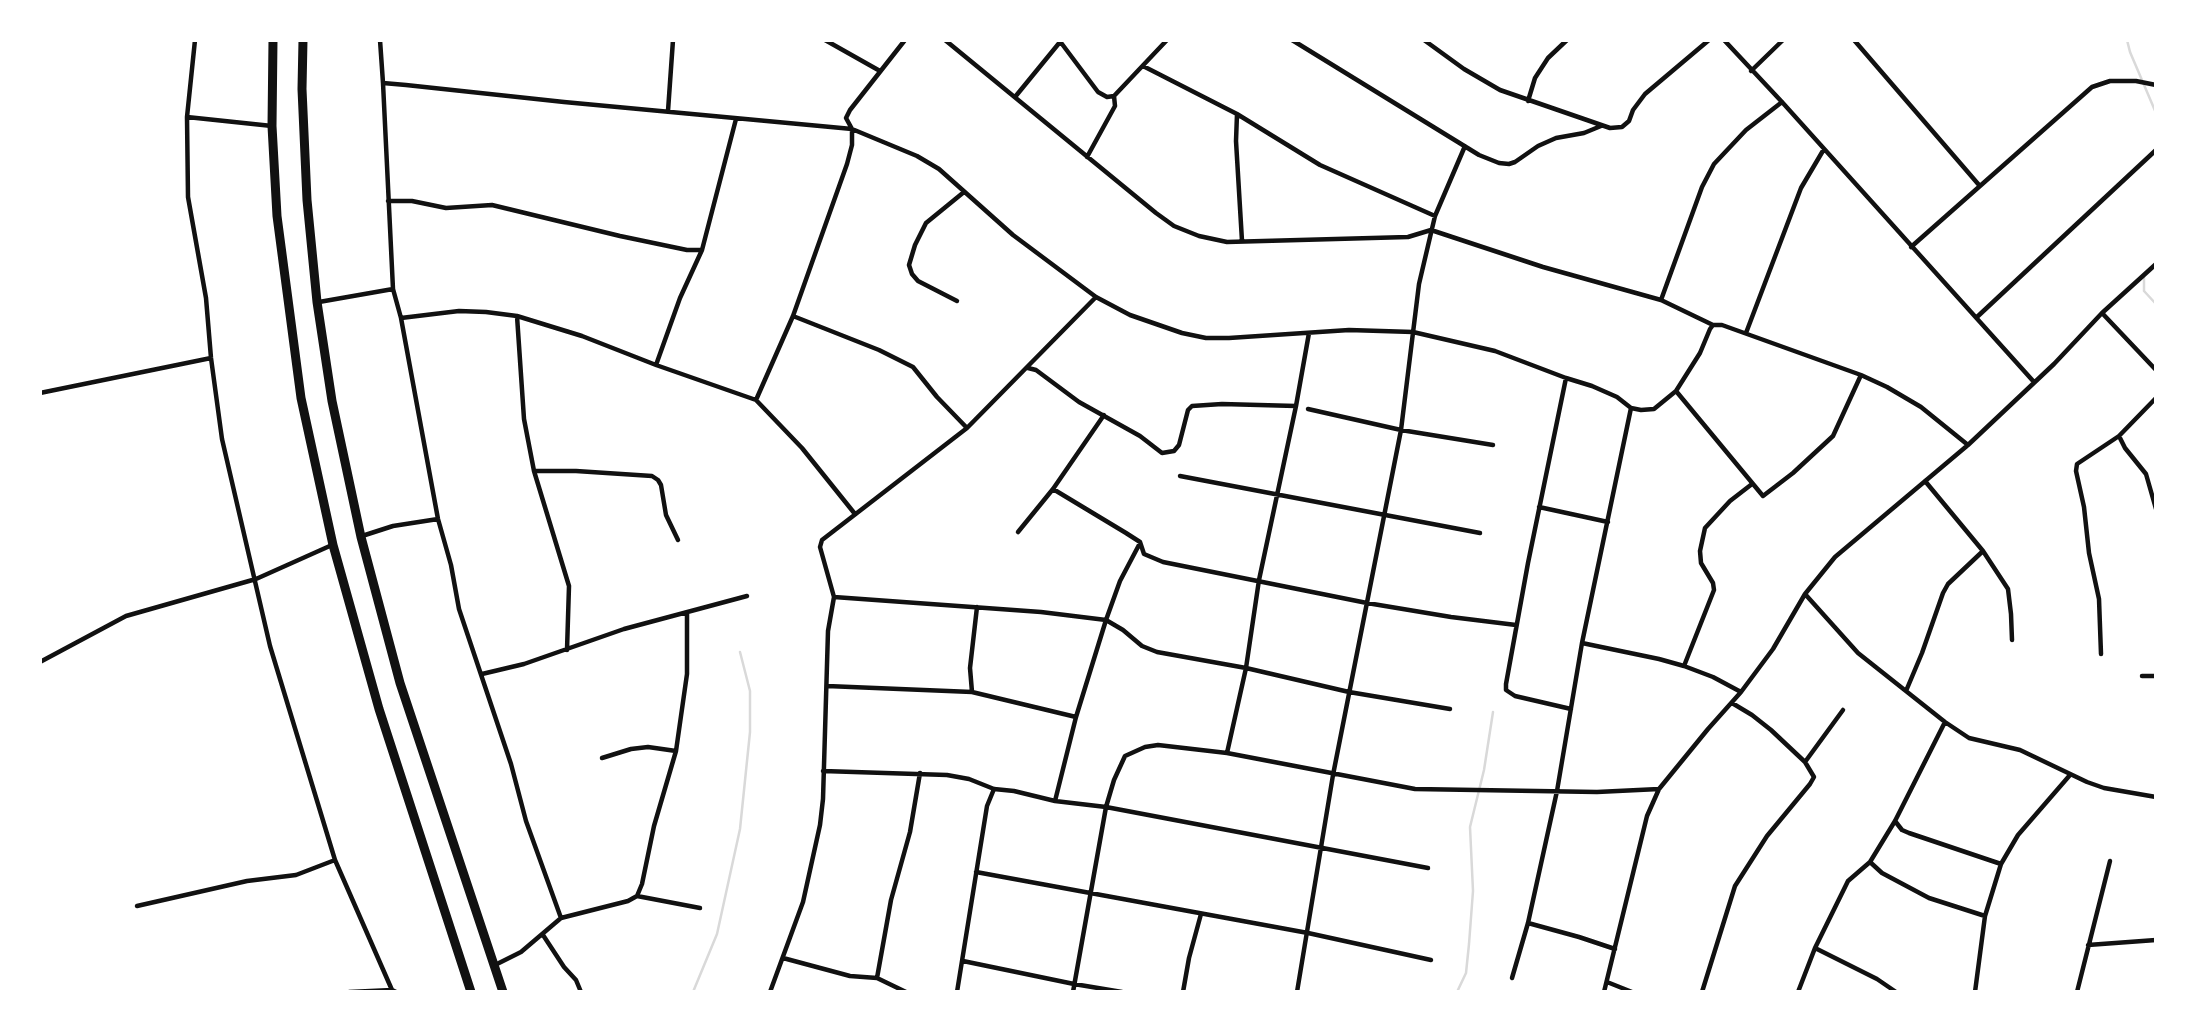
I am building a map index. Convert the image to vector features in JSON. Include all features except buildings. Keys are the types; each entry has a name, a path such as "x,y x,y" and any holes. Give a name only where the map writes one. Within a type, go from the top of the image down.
{"highway":[{"path":"273,40 272,127 277,216 301,398 333,545 379,709 471,992"},
{"path":"303,40 302,89 307,200 317,302 332,401 362,537 400,683 503,992"}],"street":[{"path":"195,40 187,117 188,197 206,298 222,439 270,646 335,860 394,991 349,992"},
{"path":"380,40 393,289 401,318 438,519 451,565 458,608 511,764 526,821 561,918"},
{"path":"668,111 673,40"},
{"path":"825,40 880,72"},
{"path":"756,400 793,316 847,164 852,145 852,129 846,118 905,40"},
{"path":"945,40 1174,226 1199,236 1227,242 1408,237 1431,230 1543,267 1661,300 1713,325 1722,324 1861,375 1921,407 1968,445"},
{"path":"1015,97 1059,41 1098,92 1107,97 1114,96 1167,40"},
{"path":"1292,40 1489,159 1509,164 1556,138 1584,133 1601,126"},
{"path":"1424,40 1464,69 1500,90 1610,128 1622,127 1629,121 1633,110 1645,94 1709,40"},
{"path":"1437,48 1442,40"},
{"path":"1528,101 1535,78 1548,58 1567,40"},
{"path":"1724,40 2034,382"},
{"path":"1751,71 1783,40"},
{"path":"1854,40 1979,185"},
{"path":"1143,66 1237,114 1320,165 1435,216"},
{"path":"1911,247 2092,87 2110,81 2136,81 2156,85"},
{"path":"383,83 852,129 917,156 939,169 1013,235 1096,297 1130,315 1182,333 1206,338 1309,332 1412,332 1495,351 1592,386 1617,397 1631,408 1654,409 1675,391 1700,353 1713,325"},
{"path":"1087,157 1115,106 1114,96"},
{"path":"1661,300 1702,187 1714,164 1746,130 1782,102"},
{"path":"1237,114 1242,241"},
{"path":"187,117 272,127"},
{"path":"656,365 680,298 702,250 736,119"},
{"path":"1297,992 1333,775 1401,430 1419,284 1435,216 1465,146"},
{"path":"1746,333 1801,188 1824,149"},
{"path":"1977,317 2156,150"},
{"path":"957,302 918,281 909,265 926,223 964,192"},
{"path":"388,201 412,201 446,208 492,205 620,236 687,250 702,250"},
{"path":"1604,992 1647,816 1659,789 1741,692 1773,649 1805,594 1835,557 1968,445 2102,313 2156,264"},
{"path":"317,302 393,289"},
{"path":"770,992 808,883 820,825 828,631 834,597 820,547 822,540 967,428 1096,297"},
{"path":"401,318 459,311 517,316 582,336 756,400 802,448 855,514"},
{"path":"2102,313 2156,370"},
{"path":"517,316 524,419 534,471 569,586 567,650"},
{"path":"793,316 879,350 913,368 967,428"},
{"path":"1227,753 1246,668 1259,580 1309,332"},
{"path":"40,393 211,358"},
{"path":"1028,368 1036,370 1079,402 1140,436 1162,453 1174,451 1178,445 1188,410 1192,405 1296,406"},
{"path":"1675,391 1763,496 1825,445 1839,426 1861,375"},
{"path":"1566,378 1516,625 1506,690 1515,696 1571,709"},
{"path":"2101,654 2099,599 2076,471 2077,464 2119,436 2156,398"},
{"path":"1512,978 1528,923 1557,792 1583,643 1631,408"},
{"path":"1308,409 1401,430 1493,445"},
{"path":"1018,532 1053,489 1104,415"},
{"path":"2119,436 2146,474 2156,509"},
{"path":"534,471 652,476 661,485 666,514 678,540"},
{"path":"1180,475 1480,533"},
{"path":"1925,481 1983,551 2008,589 2012,640"},
{"path":"1684,666 1714,590 1713,583 1701,563 1700,551 1705,527 1730,501 1752,484"},
{"path":"1053,489 1140,542 1144,554 1163,562 1367,603 1516,625"},
{"path":"1539,507 1608,522"},
{"path":"362,537 393,526 438,519"},
{"path":"1055,801 1076,717 1106,620 1120,581 1140,542"},
{"path":"40,662 126,617 256,579 333,545"},
{"path":"1906,691 1942,593 1983,551"},
{"path":"1805,594 1858,653 1969,738 2020,750 2104,788 2156,797"},
{"path":"482,674 524,664 624,629 747,596"},
{"path":"834,597 1106,620 1142,646 1157,652 1246,668 1349,692 1450,709"},
{"path":"972,692 970,668 977,607"},
{"path":"494,965 521,952 561,918 628,901 637,896 676,751 687,674 687,613"},
{"path":"1583,643 1684,666 1741,692"},
{"path":"2142,676 2156,676"},
{"path":"827,686 972,692 1076,717"},
{"path":"1702,992 1735,886 1767,836 1814,777 1805,762 1762,722 1732,703"},
{"path":"1805,762 1843,710"},
{"path":"1798,992 1815,948 1848,881 1870,862 1895,821 1945,722"},
{"path":"1073,992 1106,807 1125,756 1135,751 1158,745 1227,753 1415,789 1557,792 1659,789"},
{"path":"602,758 648,747 676,751"},
{"path":"823,771 920,773 969,779 994,789 1055,801 1106,807 1428,868"},
{"path":"877,978 891,900 910,832 920,773"},
{"path":"1975,992 1985,916 2001,864 2018,835 2071,775"},
{"path":"957,992 987,806 994,789"},
{"path":"1895,821 1902,830 1909,833 2001,864"},
{"path":"137,906 247,881 296,875 335,860"},
{"path":"2077,992 2110,861"},
{"path":"1870,862 1882,873 1930,898 1985,916"},
{"path":"976,872 1308,933 1431,960"},
{"path":"637,896 700,908"},
{"path":"1183,992 1201,914"},
{"path":"1528,923 1615,949"},
{"path":"543,935 582,992"},
{"path":"2088,945 2156,940"},
{"path":"1815,948 1877,979 1893,991"},
{"path":"783,958 850,976 877,978 906,992"},
{"path":"963,961 1122,992"},
{"path":"1606,982 1632,992"}],"waterway":[{"path":"2127,40 2156,113"},
{"path":"2144,277 2144,291 2156,304"},
{"path":"693,992 717,934 740,829 750,732 750,691 740,652"},
{"path":"1457,992 1466,973 1469,944 1473,891 1470,827 1484,770 1493,712"}]}
